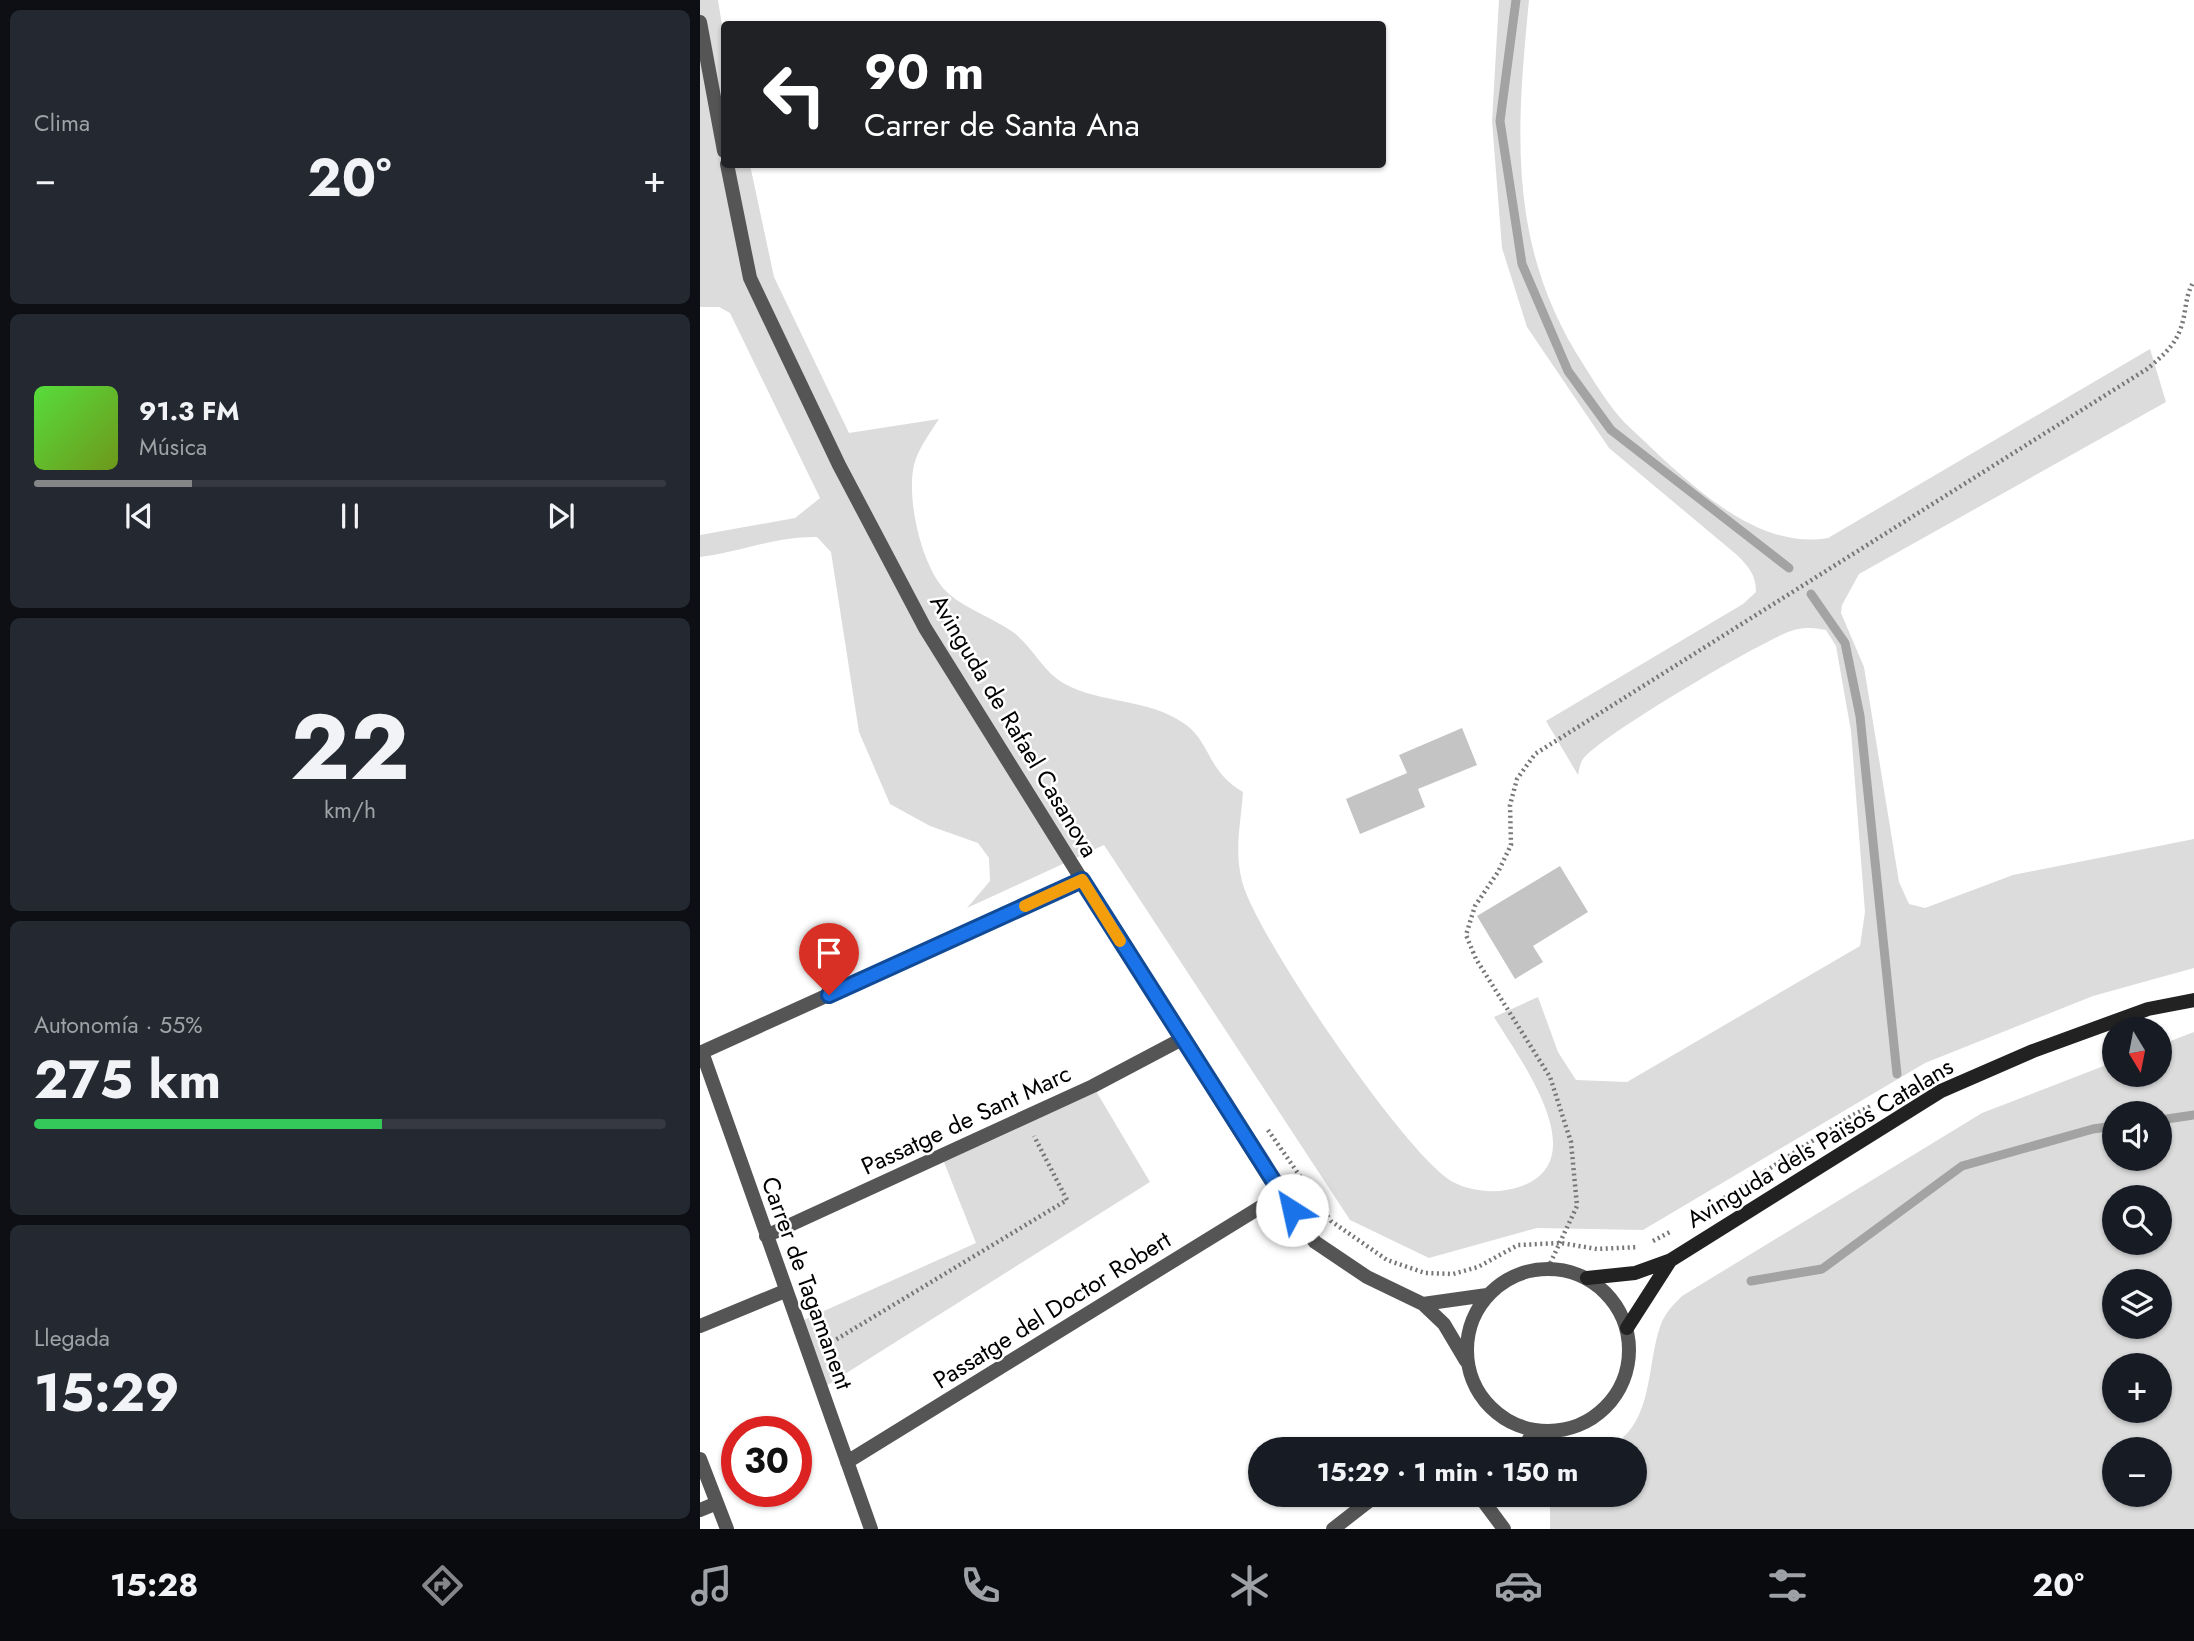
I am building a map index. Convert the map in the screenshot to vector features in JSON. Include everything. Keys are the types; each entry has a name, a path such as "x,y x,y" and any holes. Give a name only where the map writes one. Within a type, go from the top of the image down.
{"street":[{"path":"700,22 721,135"},
{"name":"Avinguda de Rafael Casanova","path":"728,168 750,278 839,465 925,628 1280,1195 1315,1242 1367,1277 1423,1304 1444,1324 1466,1361"},
{"path":"701,1053 1082,880"},
{"name":"Avinguda dels Països Catalans","path":"1587,1278 1635,1273 1671,1260 1941,1091 2033,1051 2148,1009 2194,1000"},
{"name":"Passatge de Sant Marc","path":"766,1236 1093,1086 1182,1038"},
{"name":"Carrer de Tagamanent","path":"701,1053 871,1529"},
{"name":"Passatge del Doctor Robert","path":"847,1462 1280,1195"},
{"name":"Avinguda dels Països Catalans","path":"1627,1328 1671,1260"},
{"path":"1548,1268 1587,1278 1605,1291 1618,1308 1627,1328 1630,1355 1623,1382 1608,1405 1587,1422 1561,1431 1534,1431 1514,1425 1496,1414 1482,1399 1472,1381 1466,1361 1469,1326 1487,1295 1504,1280 1525,1271 1548,1268"},
{"path":"700,1326 785,1291"},
{"path":"1423,1304 1487,1295"},
{"path":"1530,1437 1534,1431"},
{"path":"700,1459 727,1529"},
{"path":"700,1510 717,1503"},
{"path":"1333,1529 1361,1507"},
{"path":"1489,1508 1504,1529"}],"path":[{"path":"1548,1268 1577,1206 1572,1143 1550,1077 1476,959 1466,935 1475,906 1498,873 1511,845 1510,806 1517,779 1535,754 2147,369 2166,353 2180,330 2187,293 2194,281"},
{"name":"Avinguda dels Països Catalans","path":"1706,1209 1851,1116 1876,1104"},
{"path":"809,1357 1067,1200 1025,1118"},
{"name":"Avinguda dels Països Catalans","path":"1262,1120 1331,1221 1387,1260 1425,1273 1453,1274 1478,1267 1518,1245 1561,1243 1597,1249 1642,1247 1673,1231"}],"shaded area":[{"path":"700,0 718,0 721,21 721,168 751,168 774,277 849,433 939,419 918,453 912,479 912,496 918,534 939,583 956,600 1013,632 1050,673 1065,684 1094,695 1156,710 1185,724 1193,732 1222,775 1243,792 1238,847 1242,881 1274,947 1335,1042 1402,1131 1431,1164 1453,1182 1477,1190 1494,1191 1519,1187 1542,1174 1552,1155 1552,1132 1545,1107 1533,1082 1494,1017 1538,997 1558,1052 1576,1080 1627,1082 1860,946 1865,912 1851,731 1836,646 1826,630 1794,630 1719,668 1595,748 1582,761 1578,775 1546,721 1743,604 1756,592 1756,586 1751,572 1737,555 1609,448 1527,327 1502,248 1492,121 1499,0 1529,0 1521,97 1523,189 1530,234 1542,278 1560,323 1599,389 1625,423 1692,484 1717,504 1744,520 1771,533 1799,539 1828,538 2150,349 2166,402 1859,574 1842,605 1841,613 1864,667 1899,882 1909,904 1925,908 2013,875 2194,839 2194,968 2093,996 1925,1063 1643,1230 1537,1228 1429,1258 1350,1220 1104,845 967,908 990,881 989,858 978,843 930,826 890,804 859,732 831,552 817,537 802,537 700,557 700,535 795,518 820,498 730,313 719,307 700,307"},
{"path":"2194,1032 2194,1529 1550,1529 1550,1507 1647,1507 1647,1437 1623,1437 1632,1428 1646,1396 1660,1327 1666,1314 1682,1296 1982,1113 2102,1067 2102,1087 2172,1087 2172,1040"},
{"path":"1093,1086 1150,1182 821,1389 797,1323 976,1243 942,1157"}],"building":[{"path":"1462,728 1477,765 1418,789 1425,807 1360,834 1346,799 1407,773 1399,755"},
{"path":"1560,866 1588,912 1533,946 1543,962 1515,979 1477,916"}],"waterway":[{"path":"1516,0 1500,121 1522,264 1568,371 1611,430 1789,568"},
{"path":"1811,594 1845,643 1860,716 1897,1074"},
{"path":"2172,1118 2194,1115"},
{"path":"1751,1281 1822,1269 1962,1166 2102,1128"}],"slow traffic":[{"path":"1025,906 1082,880 1120,941"}],"route":[{"path":"829,995 1082,880 1292,1210"}]}
